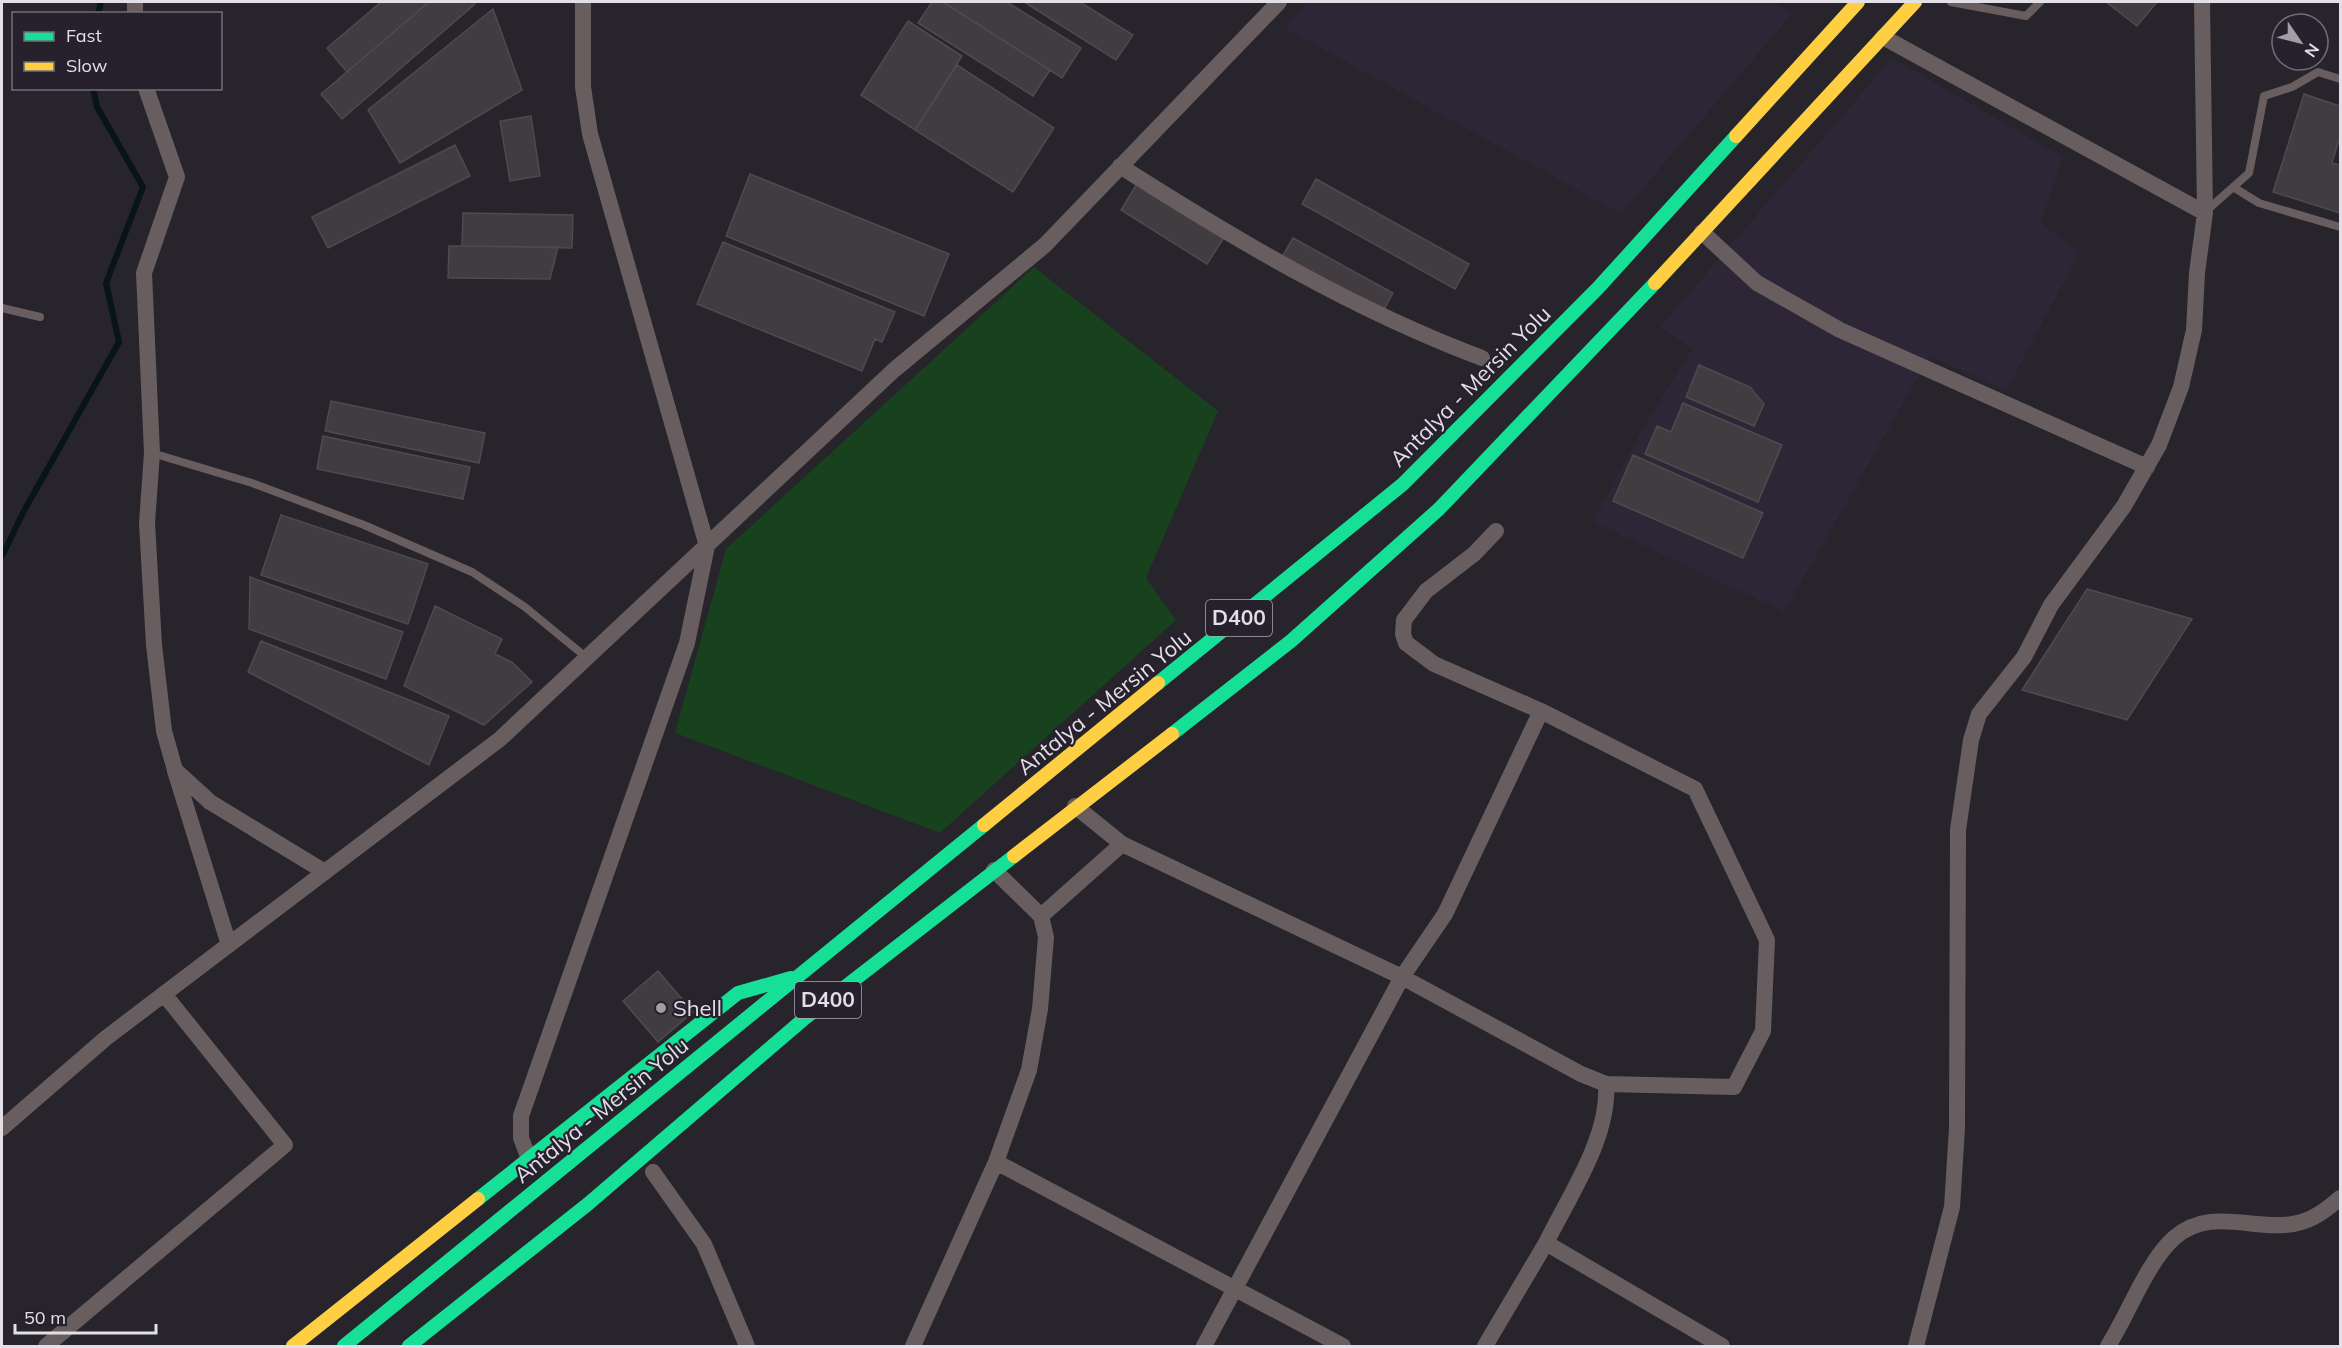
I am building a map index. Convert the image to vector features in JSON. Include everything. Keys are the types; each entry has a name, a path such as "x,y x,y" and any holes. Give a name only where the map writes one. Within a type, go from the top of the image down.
{"highway":[{"name":"Antalya - Mersin Yolu","path":"344,1347 1403,484 1598,288 1858,2"},
{"name":"D400","path":"410,1347 588,1204 805,1018 1291,640 1439,509 1702,232 1915,2"},
{"path":"294,1347 738,993 805,973"},
{"path":"700,1127 805,1018"},
{"path":"648,1176 667,1160"}],"street":[{"path":"529,1159 521,1138 521,1116 687,643 707,546 590,134 584,87 583,2"},
{"path":"2,1128 106,1038 501,738 894,370 1045,245 1279,2"},
{"path":"1916,1347 1952,1207 1957,1128 1958,830 1971,740 1978,714 2024,657 2051,605 2124,506 2159,445 2184,376 2194,330 2197,273 2205,213 2202,2"},
{"path":"1883,37 2205,213"},
{"path":"147,90 177,177 144,273 152,453 147,523 154,645 164,731 229,945"},
{"path":"1120,166 1193,212 1343,298 1417,333 1482,358"},
{"path":"1702,232 1757,283 1840,330 2146,467"},
{"path":"1076,806 1122,844 1401,977 1606,1084 1734,1087 1764,1031 1767,940 1695,789 1541,711 1434,664 1406,643 1403,634 1404,620 1426,591 1474,554 1496,531"},
{"path":"1203,1347 1401,977 1445,914 1541,711"},
{"path":"175,770 210,802 326,872"},
{"path":"1041,916 1122,844"},
{"path":"913,1347 996,1162 1029,1070 1038,1019 1047,937 1041,916 994,870"},
{"path":"57,1343 285,1145 164,994"},
{"path":"1485,1347 1546,1243 1600,1132 1607,1103 1606,1084"},
{"path":"996,1162 1343,1347"},
{"path":"648,1176 705,1244 747,1347"},
{"path":"2108,1347 2159,1256 2176,1236 2188,1228 2218,1220 2292,1224 2313,1218 2340,1198"},
{"path":"1546,1243 1722,1347"}],"lane":[{"path":"1951,2 2026,16 2040,2"},
{"path":"2205,213 2249,172 2264,96 2292,87 2318,72 2340,79"},
{"path":"2232,187 2259,203 2340,227"},
{"path":"2,308 40,317"},
{"path":"152,453 252,483 364,525 472,572 525,607 587,657"}],"shaded area":[{"path":"1307,2 1772,2 1793,13 1621,214 1285,28"},
{"path":"1892,58 2063,157 2041,223 2080,252 2006,391 1930,356 1784,612 1593,522 1640,433 1692,349 1660,327"}],"green space":[{"path":"1034,267 1218,411 1146,578 1176,620 940,833 675,733 726,549"}],"building":[{"path":"381,2 429,2 347,72 327,48"},
{"path":"429,2 473,2 475,4 342,119 321,94"},
{"path":"932,2 943,2 1050,70 1033,96 918,23"},
{"path":"943,2 1007,2 1081,48 1062,78"},
{"path":"1024,2 1080,2 1133,35 1116,60"},
{"path":"2106,2 2157,2 2137,26"},
{"path":"493,9 522,90 400,163 368,110"},
{"path":"908,21 962,56 915,130 861,95"},
{"path":"957,65 1054,128 1013,192 915,130"},
{"path":"2304,94 2340,106 2340,136 2332,163 2340,165 2340,213 2273,192"},
{"path":"531,116 540,176 510,181 500,121"},
{"path":"455,145 470,176 328,248 312,217"},
{"path":"750,174 949,254 924,316 726,236"},
{"path":"1316,179 1469,264 1455,289 1302,204"},
{"path":"1138,182 1225,236 1207,264 1121,210"},
{"path":"463,213 573,215 572,248 462,246"},
{"path":"1293,238 1393,293 1382,313 1282,257"},
{"path":"723,242 895,312 882,342 875,339 862,371 697,304"},
{"path":"449,246 558,247 550,279 448,278"},
{"path":"1699,365 1750,387 1764,404 1754,426 1686,397"},
{"path":"331,401 485,433 479,463 325,431"},
{"path":"1683,403 1782,445 1758,502 1645,454 1657,426 1671,432"},
{"path":"323,436 470,467 463,499 317,469"},
{"path":"1633,455 1763,513 1743,558 1613,501"},
{"path":"281,515 428,564 408,624 261,575"},
{"path":"250,577 403,632 386,679 249,629"},
{"path":"2087,589 2192,619 2127,720 2022,690"},
{"path":"435,606 502,639 495,654 512,662 532,682 484,725 404,686"},
{"path":"261,641 449,716 429,765 248,672"},
{"path":"658,971 693,1012 658,1042 623,1001"}],"waterway":[{"path":"98,12 101,2"},
{"path":"2,556 25,509 119,342 106,283 143,187 97,107 93,90"}],"traffic: fast":[{"path":"1158,683 1403,484 1598,288 1736,136"},
{"path":"1172,734 1291,641 1439,509 1655,283"},
{"path":"344,1346 984,825"},
{"path":"409,1346 588,1204 805,1018 1014,856"},
{"path":"478,1199 738,993 791,978"}],"traffic: slow":[{"path":"1736,136 1858,2"},
{"path":"1655,283 1915,2"},
{"path":"984,825 1158,683"},
{"path":"1014,856 1172,734"},
{"path":"293,1346 478,1199"}],"place":[{"name":"Shell","path":"661,1008"}]}
